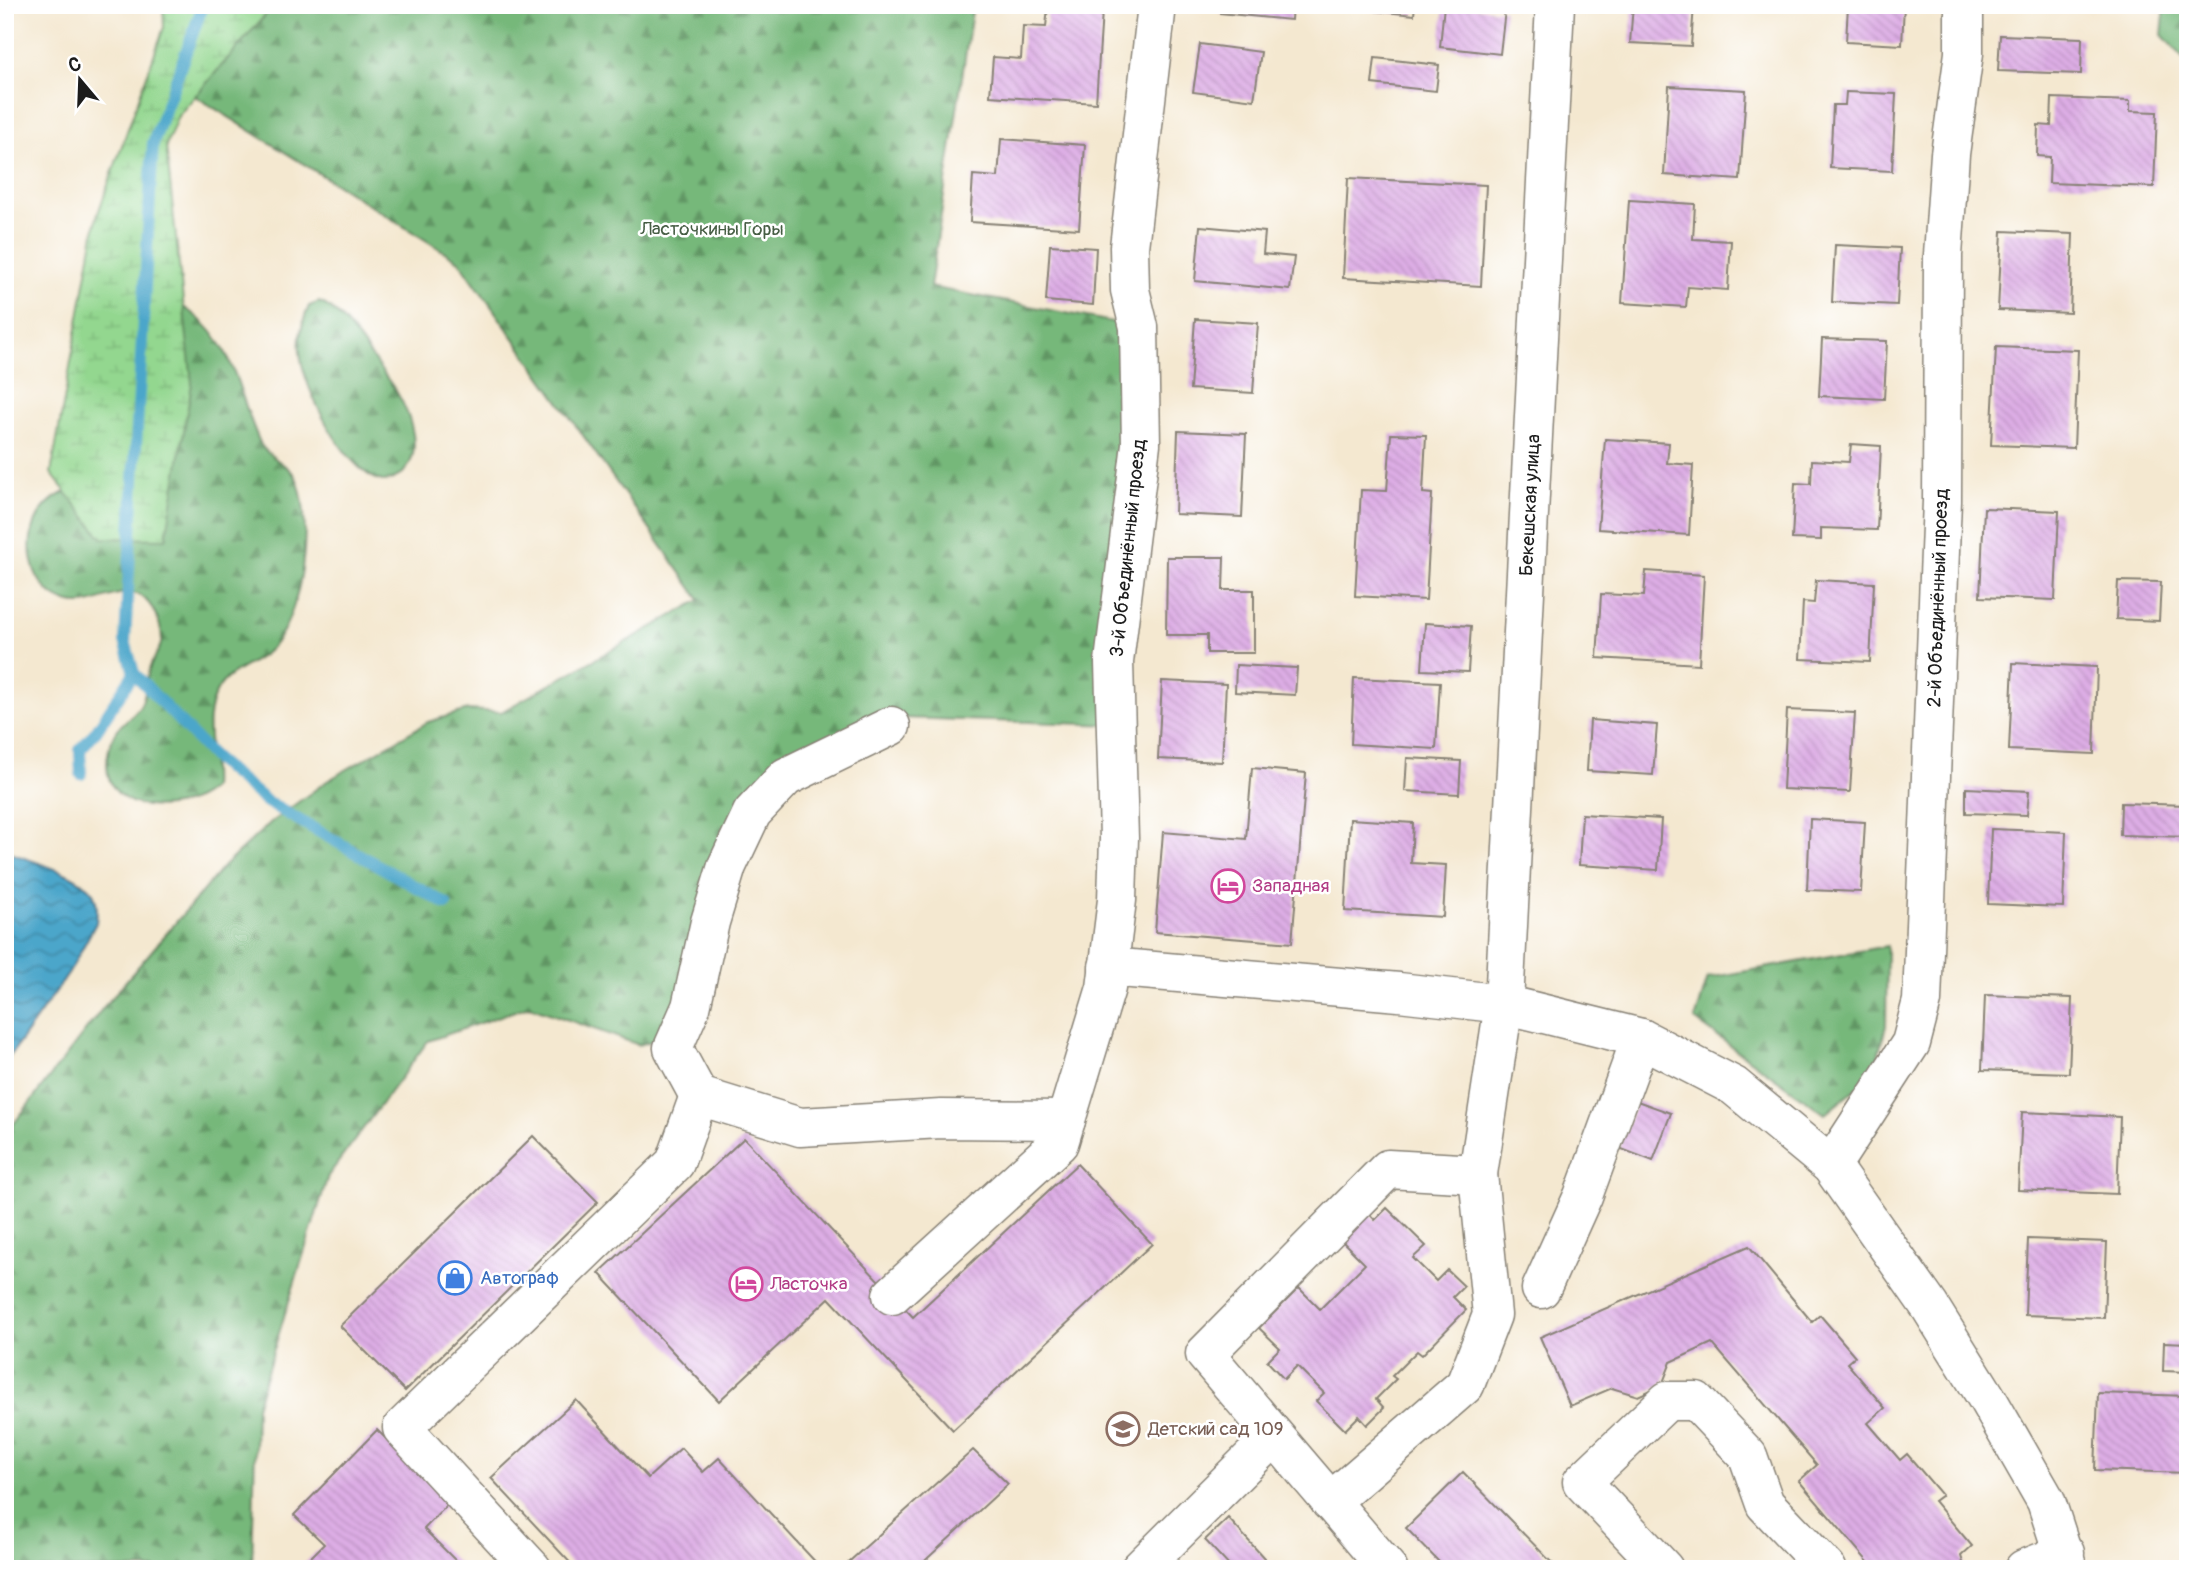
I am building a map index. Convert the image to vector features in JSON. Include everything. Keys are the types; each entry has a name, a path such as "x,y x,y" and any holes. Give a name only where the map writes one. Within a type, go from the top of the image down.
{"street":[{"name":"3-й Объединённый проезд","path":"892,1295 1059,1143 1106,988 1117,900 1119,838 1114,662 1141,444 1139,327 1130,290 1129,247 1157,5"},
{"name":"Бекешская улица","path":"1330,1502 1465,1385 1492,1315 1478,1174 1504,1004 1555,5"},
{"name":"2-й Объединённый проезд","path":"1831,1166 1911,1043 1922,1001 1942,501 1943,255 1950,154 1964,53 1964,5"},
{"path":"891,726 786,777 752,813 727,866 710,922 691,1007 673,1048 699,1096 800,1127 941,1119 1066,1120"},
{"path":"1108,967 1399,992 1504,1004 1641,1038 1734,1086 1831,1166 1930,1307 1988,1400 2046,1502 2067,1561 2024,1569"},
{"path":"1541,1289 1583,1196 1641,1038"},
{"path":"533,1569 402,1428 675,1163 699,1096"},
{"path":"1388,1569 1205,1354 1388,1169 1478,1174"},
{"path":"1664,1569 1582,1482 1667,1402 1696,1401 1748,1456 1765,1504 1827,1569"},
{"path":"1140,1569 1274,1436"}],"green space":[{"path":"163,5 274,5 178,116 166,146 192,383 166,539 102,538 51,473 97,216 164,27"},
{"name":"Ласточкины Горы","path":"274,5 973,5 930,287 1139,327 1116,725 902,718 751,795 678,1034 639,1045 529,1006 428,1041 328,1176 256,1407 252,1569 5,1569 5,1135 103,1008 224,866 271,822 327,781 428,722 468,710 501,712 700,600 459,261 195,96"},
{"path":"2165,5 2188,5 2188,64 2162,35"},
{"path":"171,299 193,314 221,345 261,445 286,466 298,482 305,522 302,570 297,594 281,635 263,655 228,677 212,701 209,725 212,788 186,803 152,807 125,799 110,780 107,767 108,752 114,735 143,700 150,666 161,645 159,623 141,596 130,593 82,604 58,598 40,581 34,569 30,545 36,521 42,510 59,495 70,490"},
{"path":"319,302 338,315 357,336 402,401 414,439 413,452 410,463 403,473 395,478 379,480 365,473 339,444 317,405 303,367 300,346 309,306"},
{"path":"1887,946 1886,1026 1873,1075 1825,1114 1695,1020 1708,978"}],"water":[{"path":"5,851 54,868 79,881 94,895 97,909 96,923 69,973 5,1063"}],"building":[{"path":"1221,5 1292,5 1291,20 1220,13"},
{"path":"1355,5 1415,5 1414,15 1355,9"},
{"path":"1444,5 1505,10 1500,54 1440,47"},
{"path":"1633,5 1694,5 1691,46 1630,43"},
{"path":"1848,5 1904,5 1902,45 1846,42"},
{"path":"1048,7 1102,11 1096,103 990,96 993,57 1021,59 1023,26 1046,27"},
{"path":"2000,35 2082,38 2081,74 1998,71"},
{"path":"1200,44 1261,52 1254,100 1193,92"},
{"path":"1375,58 1439,65 1436,91 1372,84"},
{"path":"1669,86 1746,90 1740,180 1664,175"},
{"path":"1846,92 1896,94 1892,171 1830,168 1833,105 1845,105"},
{"path":"2052,98 2130,101 2130,111 2157,112 2154,187 2049,183 2050,157 2037,156 2038,125 2051,126"},
{"path":"1001,139 1085,145 1079,229 970,222 973,175 998,177"},
{"path":"1348,178 1486,185 1481,286 1343,278"},
{"path":"1629,200 1695,204 1693,239 1731,241 1728,290 1688,287 1686,307 1622,303"},
{"path":"1200,226 1265,232 1263,254 1294,257 1290,290 1195,281"},
{"path":"2002,231 2073,234 2070,313 1998,310"},
{"path":"1050,245 1096,248 1093,305 1046,301"},
{"path":"1835,245 1900,248 1897,305 1832,302"},
{"path":"1195,319 1258,323 1253,393 1190,389"},
{"path":"1822,339 1887,341 1884,399 1819,396"},
{"path":"1996,347 2078,350 2074,448 1991,445"},
{"path":"1178,431 1246,434 1242,517 1175,514"},
{"path":"1391,434 1426,435 1423,493 1432,494 1426,600 1355,596 1361,490 1387,491"},
{"path":"1605,439 1669,443 1667,463 1693,465 1689,535 1598,529"},
{"path":"1851,444 1881,446 1877,530 1821,528 1821,540 1792,539 1795,483 1811,484 1812,460 1849,462"},
{"path":"1984,508 2059,511 2055,600 1980,597"},
{"path":"1167,557 1224,557 1223,590 1254,590 1254,653 1207,653 1207,635 1166,635"},
{"path":"1646,571 1704,575 1699,664 1597,658 1601,594 1644,596"},
{"path":"1816,580 1874,583 1870,662 1800,659 1803,602 1814,603"},
{"path":"2118,581 2161,582 2159,621 2116,619"},
{"path":"1425,623 1471,626 1468,672 1422,670"},
{"path":"2013,663 2097,667 2094,754 2009,750"},
{"path":"1236,665 1297,668 1295,695 1235,692"},
{"path":"1354,678 1440,682 1436,749 1351,744"},
{"path":"1162,681 1226,684 1222,762 1158,759"},
{"path":"1787,710 1855,713 1850,792 1783,789"},
{"path":"1590,720 1657,725 1653,775 1587,771"},
{"path":"1407,758 1461,761 1459,794 1405,791"},
{"name":"Западная","path":"1252,768 1306,773 1292,943 1155,932 1163,832 1246,839"},
{"path":"1966,788 2029,791 2027,815 1966,813"},
{"path":"2121,803 2188,805 2188,837 2120,835"},
{"path":"1582,814 1661,819 1658,870 1579,865"},
{"path":"1350,819 1413,823 1411,863 1446,865 1443,917 1345,911"},
{"path":"1810,819 1865,822 1861,892 1807,890"},
{"path":"1991,829 2066,832 2063,907 1988,904"},
{"path":"1985,995 2072,998 2069,1073 1982,1070"},
{"path":"1637,1101 1671,1113 1653,1161 1619,1148"},
{"path":"2022,1112 2120,1117 2117,1194 2018,1190"},
{"name":"Автограф","path":"533,1136 598,1202 405,1391 340,1326"},
{"name":"Ласточка","path":"744,1138 913,1317 1077,1164 1152,1244 953,1430 829,1298 719,1401 599,1273"},
{"path":"1364,1208 1375,1220 1387,1208 1426,1246 1413,1258 1436,1281 1447,1270 1464,1286 1453,1297 1466,1310 1422,1355 1417,1351 1392,1376 1396,1379 1376,1399 1384,1408 1367,1425 1359,1416 1345,1430 1316,1401 1324,1393 1297,1366 1284,1379 1267,1361 1280,1348 1259,1328 1299,1288 1320,1309 1365,1264 1337,1236"},
{"path":"2028,1239 2107,1242 2104,1318 2025,1315"},
{"path":"1749,1246 1812,1322 1820,1315 1855,1356 1847,1363 1885,1408 1868,1423 1900,1460 1907,1454 1942,1495 1934,1501 1972,1546 1961,1556 1965,1569 1874,1569 1799,1481 1817,1465 1712,1343 1671,1362 1662,1385 1638,1396 1612,1388 1570,1406 1540,1337"},
{"path":"2164,1342 2188,1343 2188,1372 2163,1371"},
{"path":"2098,1393 2188,1396 2188,1473 2095,1470"},
{"path":"576,1400 648,1478 681,1448 703,1472 719,1458 822,1569 576,1569 491,1478"},
{"path":"377,1430 450,1502 424,1529 464,1569 299,1569 324,1544 294,1515"},
{"path":"973,1450 1008,1484 916,1569 841,1569"},
{"path":"1463,1472 1558,1569 1446,1569 1441,1564 1406,1528"},
{"path":"1228,1518 1274,1569 1232,1569 1205,1540"}],"waterway":[{"path":"203,5 153,143 125,641 134,673 216,760 267,802 446,904"},
{"path":"81,774 80,750 96,731 134,673"}],"place":[{"name":"Западная","path":"1228,886"},
{"name":"Автограф","path":"455,1278"},
{"name":"Ласточка","path":"746,1284"},
{"name":"Детский сад 109","path":"1123,1429"}]}
